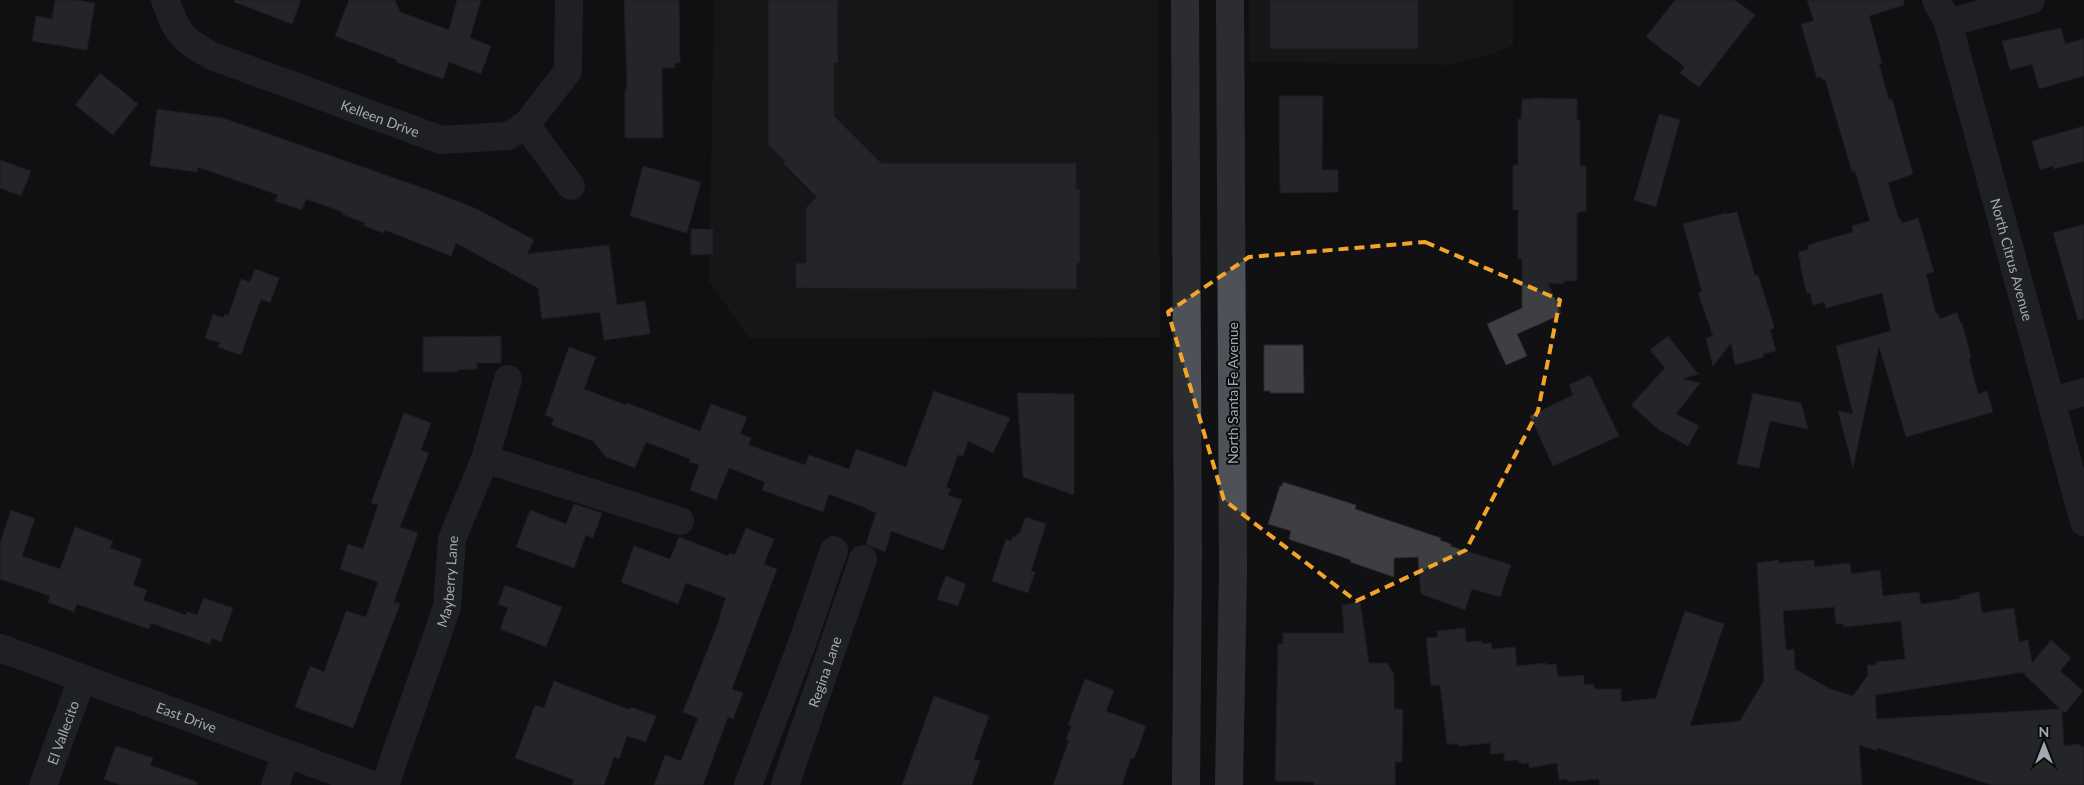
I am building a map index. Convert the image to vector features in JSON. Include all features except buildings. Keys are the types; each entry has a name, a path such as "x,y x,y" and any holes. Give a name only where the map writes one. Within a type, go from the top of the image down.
{"main road":[{"path":"1186,0 1188,524 1186,785"},
{"name":"North Santa Fe Avenue","path":"1229,785 1233,572 1230,0"}],"street":[{"name":"Kelleen Drive","path":"165,0 175,26 186,40 212,56 442,140 508,136 526,125"},
{"path":"569,0 568,71 526,125 571,186"},
{"path":"1942,11 2031,0"},
{"name":"North Citrus Avenue","path":"1942,11 2084,522"},
{"name":"Mayberry Lane","path":"385,785 447,607 452,539 485,459 508,379"},
{"path":"2051,401 2084,392"},
{"path":"485,459 680,522"},
{"path":"748,785 800,649 834,550"},
{"name":"Regina Lane","path":"785,785 863,559"},
{"name":"East Drive","path":"0,648 372,785"},
{"name":"El Vallecito","path":"43,785 82,679"},
{"path":"275,785 286,754"}],"highlighted area":[{"path":"1425,242 1560,300 1538,411 1466,550 1356,601 1224,500 1168,312 1249,257"}],"shaded area":[{"path":"714,0 1158,0 1160,337 749,338 709,281"},
{"path":"1249,0 1513,0 1513,45 1491,54 1447,65 1249,62"}]}
